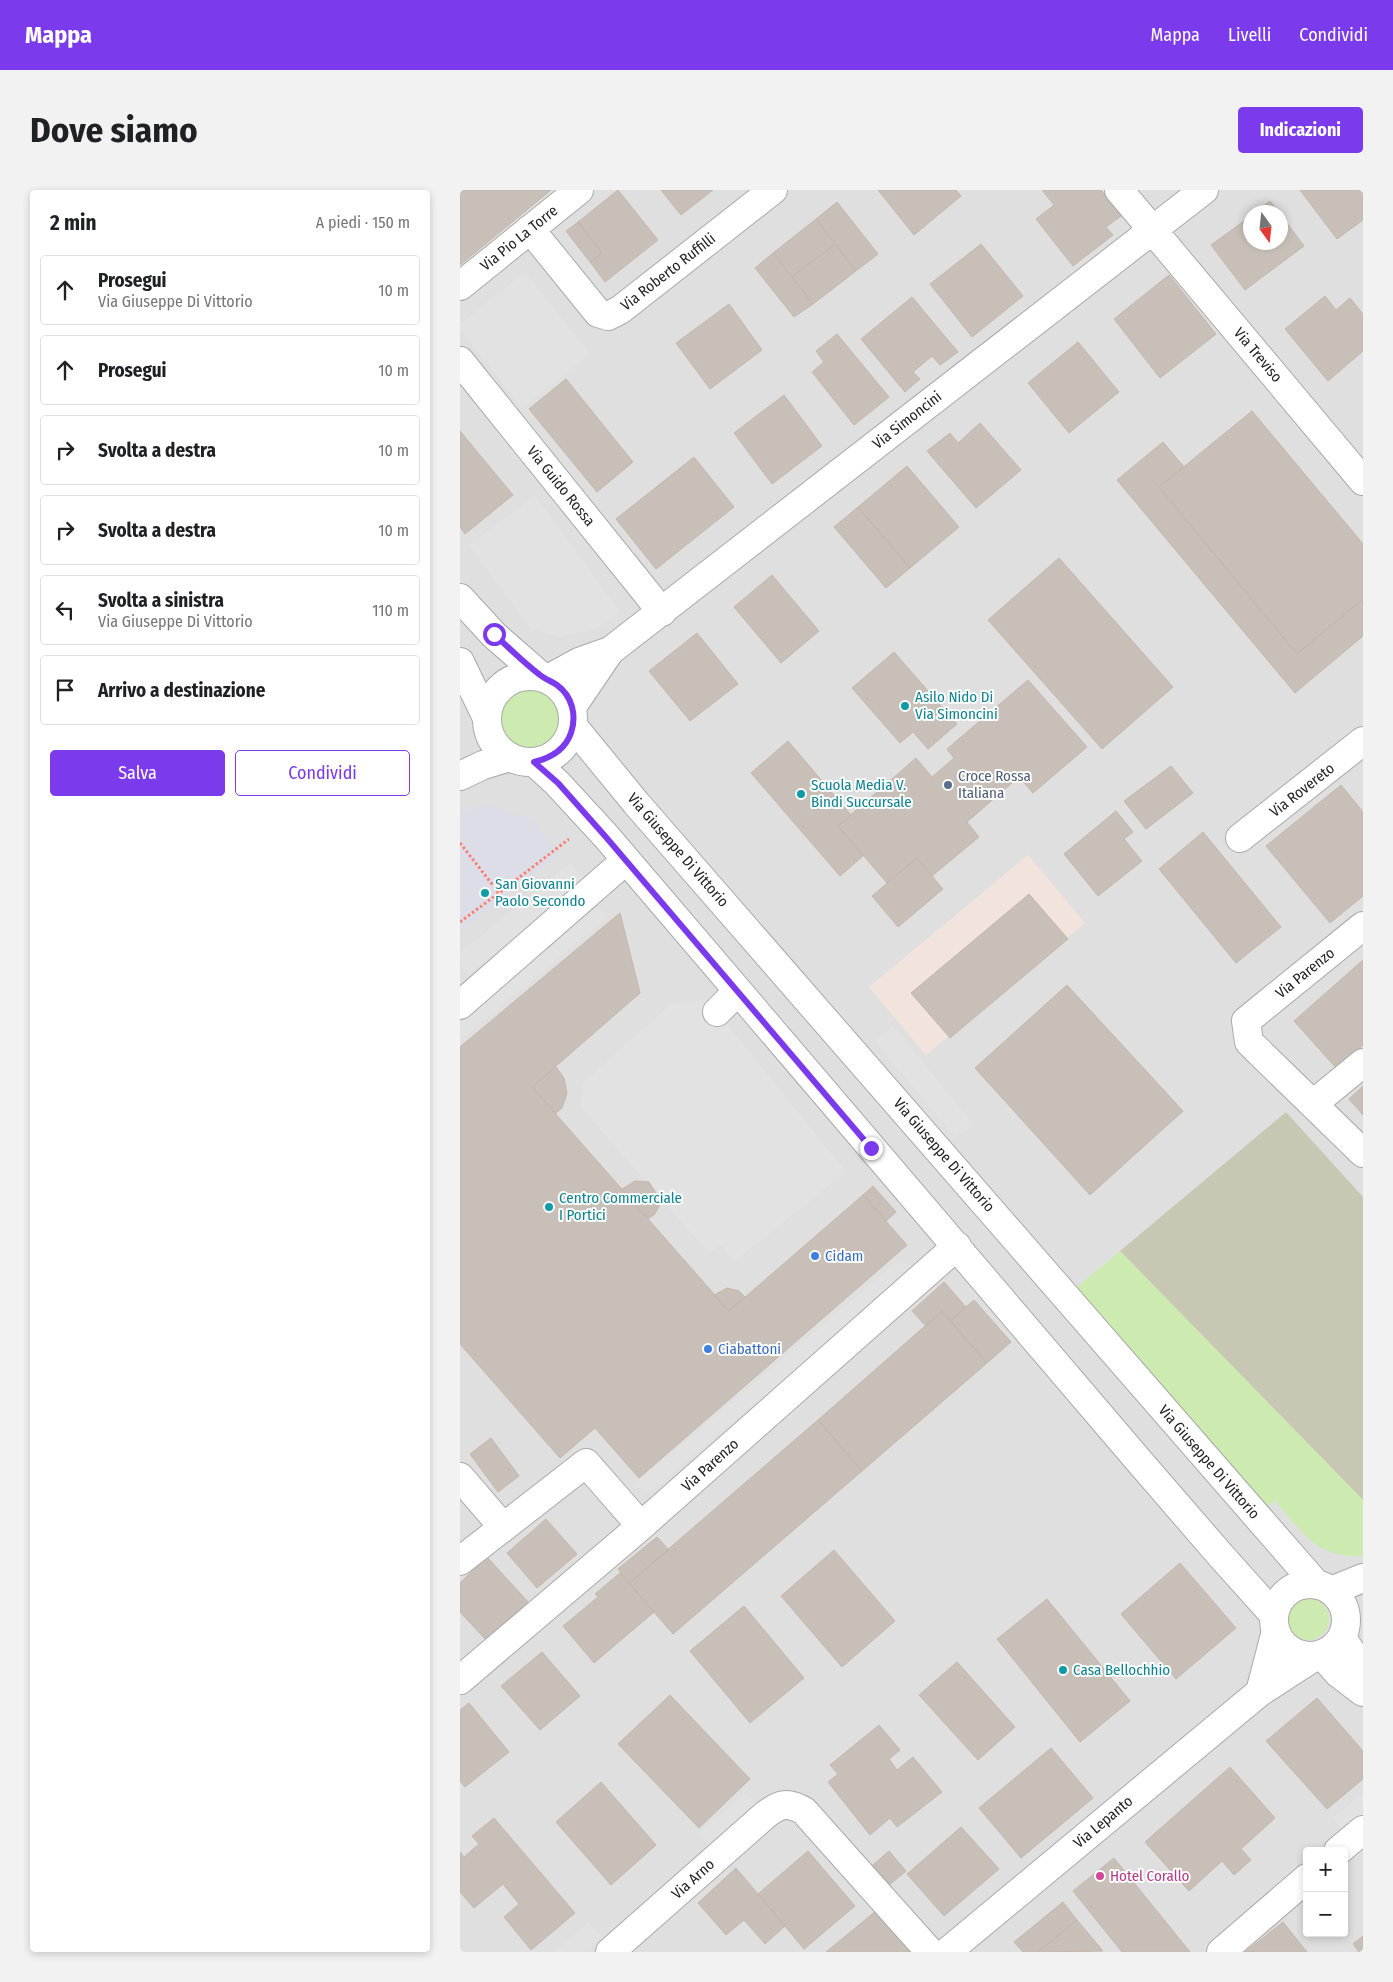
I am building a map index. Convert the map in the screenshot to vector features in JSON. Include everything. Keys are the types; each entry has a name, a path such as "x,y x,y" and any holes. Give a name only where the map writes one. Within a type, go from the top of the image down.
{"street":[{"name":"Via Pio La Torre","path":"460,286 579,190"},
{"name":"Via Roberto Ruffilli","path":"530,229 598,313 608,316 620,310 773,190"},
{"name":"Via Treviso","path":"1119,190 1363,481"},
{"name":"Via Simoncini","path":"545,678 579,662 610,651 1204,190"},
{"name":"Via Guido Rossa","path":"460,361 662,612"},
{"path":"460,598 494,634 545,678 558,686 567,696 573,716 568,739 560,750 548,758 483,765 460,776"},
{"name":"Via Simoncini","path":"573,716 610,651"},
{"path":"460,662 488,725 494,744 558,783 1196,1528 1275,1623 1280,1640 1286,1648 1294,1653 1318,1656 1330,1651 1351,1624"},
{"path":"460,760 488,725 490,703 496,692 505,683 523,676 545,678"},
{"name":"Via Giuseppe Di Vittorio","path":"573,716 636,803 1324,1588"},
{"name":"Via Rovereto","path":"1240,838 1363,741"},
{"path":"460,1005 626,861"},
{"name":"Via Parenzo","path":"1313,1104 1249,1042 1246,1021 1363,926"},
{"path":"717,1012 738,991"},
{"path":"1363,1063 1313,1104 1363,1153"},
{"name":"Via Parenzo","path":"460,1680 640,1526 956,1246"},
{"path":"460,1561 586,1463 640,1526"},
{"path":"460,1477 503,1527"},
{"path":"1324,1588 1363,1578"},
{"path":"1260,1692 1278,1604 1285,1594 1305,1584 1324,1588 1339,1598 1351,1624 1354,1656 1363,1676"},
{"path":"1318,1656 1363,1692"},
{"name":"Via Lepanto","path":"947,1952 1260,1692 1318,1656"},
{"name":"Via Arno","path":"610,1952 776,1807 787,1805 796,1806 804,1811 930,1952"},
{"path":"1343,1847 1363,1830"},
{"path":"1221,1952 1303,1881"}],"path":[{"path":"460,922 575,834"},
{"path":"460,843 499,893"}],"shaded area":[{"path":"460,190 1363,190 1363,1952 460,1952"},
{"path":"525,272 590,354 522,408 460,329 460,324"},
{"path":"535,496 620,612 598,628 560,637 531,629 469,545"},
{"name":"San Giovanni Paolo Secondo","path":"489,804 531,819 559,854 460,933 460,815 464,811"},
{"path":"1028,855 1085,923 926,1055 869,987"},
{"path":"570,863 584,880 468,975 460,965 460,953"},
{"path":"598,907 607,917 460,1041 460,1023"},
{"path":"707,1000 846,1172 735,1261 721,1245 709,1253 580,1106 583,1083 671,1004"},
{"path":"893,1026 973,1124 956,1138 875,1041"},
{"path":"1286,1112 1363,1197 1363,1500 1120,1251"},
{"path":"898,1261 917,1268 651,1491 632,1486"},
{"path":"746,1793 760,1809 711,1850 698,1834"},
{"path":"1363,1793 1363,1814 1343,1830 1333,1818"},
{"path":"588,1923 602,1937 584,1952 554,1952"}],"green space":[{"path":"530,679 545,682 558,690 566,703 569,718 566,733 558,746 545,754 530,757 515,754 502,746 494,733 491,718 494,703 502,690 515,682"},
{"path":"1120,1251 1363,1500 1363,1556 1347,1556 1322,1548 1302,1533 1275,1500 1266,1508 1076,1288"},
{"path":"1308,1598 1323,1604 1329,1619 1323,1634 1308,1640 1293,1634 1287,1619 1293,1604"}],"building":[{"path":"460,190 551,190 460,265"},
{"path":"618,190 658,240 605,282 590,262 602,253 578,222"},
{"path":"661,190 713,190 681,215"},
{"path":"878,190 956,190 961,196 914,235"},
{"path":"1042,190 1101,190 1121,216 1106,227 1113,235 1073,266 1036,219 1054,205"},
{"path":"1300,190 1363,190 1363,220 1337,239"},
{"path":"1270,201 1273,205 1265,205"},
{"path":"837,202 878,254 856,271 816,219"},
{"path":"816,219 835,244 792,277 773,253"},
{"path":"578,222 602,253 590,262 566,231"},
{"path":"1243,222 1243,250 1288,250 1288,224 1304,246 1245,290 1211,245"},
{"path":"835,244 856,271 813,304 792,277"},
{"path":"981,244 1023,296 972,337 930,284"},
{"path":"773,253 813,304 794,317 755,268"},
{"path":"1169,275 1216,334 1160,378 1114,319"},
{"path":"1325,296 1336,310 1350,298 1363,314 1363,351 1328,381 1285,329"},
{"path":"912,297 958,352 940,365 932,356 913,372 920,379 905,392 861,339"},
{"path":"729,304 762,350 710,389 676,343"},
{"path":"837,334 889,397 854,425 812,372 824,362 816,351"},
{"path":"1078,342 1119,392 1069,433 1028,383"},
{"path":"566,379 633,462 597,492 529,409"},
{"path":"784,395 822,446 772,484 734,433"},
{"path":"1252,411 1363,544 1363,599 1297,654 1159,487"},
{"path":"980,423 1021,470 976,508 927,451 950,433 958,443"},
{"path":"460,431 513,495 465,534 460,527"},
{"path":"1163,442 1184,467 1159,487 1297,654 1363,599 1363,636 1295,693 1117,480"},
{"path":"694,457 734,507 656,569 616,519"},
{"path":"907,466 959,527 910,568 858,507"},
{"path":"858,507 910,568 886,588 834,527"},
{"path":"1059,558 1173,687 1102,749 988,620"},
{"path":"772,575 819,631 781,663 734,607"},
{"path":"697,633 738,684 690,721 649,671"},
{"name":"Asilo Nido Di Via Simoncini","path":"894,652 957,724 928,749 913,732 900,743 852,688"},
{"name":"Croce Rossa Italiana","path":"1028,680 1087,747 1033,793 1019,777 967,822 979,837 932,876 917,858 887,883 838,826 916,758 932,777 954,758 947,749"},
{"name":"Scuola Media V. Bindi Succursale","path":"788,741 851,815 838,826 863,856 840,876 751,773"},
{"path":"1171,766 1193,793 1146,829 1124,801"},
{"path":"1341,785 1363,812 1363,896 1330,923 1266,846"},
{"path":"1116,811 1133,832 1124,839 1142,861 1098,896 1064,854"},
{"path":"1203,832 1281,927 1236,963 1159,869"},
{"path":"917,858 943,889 898,927 872,896"},
{"path":"1029,894 1068,939 950,1038 911,993"},
{"name":"Centro Commerciale I Portici","path":"620,913 640,993 532,1087 729,1311 863,1195 907,1245 639,1478 595,1428 560,1458 460,1344 460,1047"},
{"path":"1363,960 1363,1045 1337,1069 1294,1021"},
{"path":"1067,985 1183,1111 1090,1195 975,1068"},
{"path":"556,1067 564,1078 567,1093 562,1108 556,1113 532,1087"},
{"path":"1363,1086 1363,1115 1349,1099"},
{"path":"635,1181 649,1182 658,1196 659,1206 655,1214 648,1219 622,1189"},
{"path":"873,1186 896,1212 886,1221 863,1195"},
{"path":"944,1282 966,1307 950,1321 942,1311 926,1326 912,1311"},
{"path":"727,1288 739,1291 745,1297 729,1311 714,1295"},
{"path":"974,1300 1011,1342 987,1363 950,1321"},
{"path":"942,1311 987,1363 862,1471 818,1420"},
{"path":"818,1420 862,1471 673,1634 629,1583"},
{"path":"491,1438 519,1476 498,1492 470,1454"},
{"path":"546,1519 577,1554 537,1588 507,1553"},
{"path":"657,1537 669,1550 629,1583 618,1569"},
{"path":"834,1550 895,1621 842,1667 781,1596"},
{"path":"487,1557 530,1604 488,1642 460,1612 460,1583"},
{"path":"1180,1563 1236,1628 1176,1679 1121,1614"},
{"path":"620,1573 654,1612 594,1663 563,1626 598,1597 595,1594"},
{"name":"Casa Bellochhio","path":"1047,1599 1130,1701 1080,1742 997,1639"},
{"path":"744,1606 804,1678 750,1723 690,1651"},
{"path":"542,1652 580,1696 540,1730 501,1686"},
{"path":"957,1662 1015,1727 978,1760 919,1695"},
{"path":"670,1695 750,1779 699,1828 618,1744"},
{"path":"1317,1698 1363,1751 1363,1779 1327,1809 1266,1741"},
{"path":"469,1703 509,1752 465,1787 460,1781 460,1710"},
{"path":"879,1725 900,1750 889,1759 897,1770 913,1757 942,1792 897,1827 890,1818 870,1835 828,1782 838,1774 830,1765"},
{"path":"1051,1748 1093,1798 1021,1858 979,1808"},
{"path":"1230,1767 1275,1818 1241,1849 1251,1860 1234,1875 1222,1861 1189,1891 1145,1842"},
{"path":"601,1782 656,1845 611,1885 556,1822"},
{"path":"494,1818 575,1913 531,1950 504,1917 519,1904 503,1884 474,1908 460,1892 460,1852 464,1857 479,1844 472,1836"},
{"path":"961,1827 999,1869 944,1916 907,1874"},
{"path":"808,1851 855,1906 804,1949 758,1894"},
{"path":"889,1851 906,1871 882,1891 866,1871"},
{"path":"1114,1858 1190,1952 1122,1952 1073,1891"},
{"path":"736,1868 785,1926 765,1944 744,1920 726,1935 698,1903"},
{"path":"1063,1902 1077,1920 1038,1952 1023,1952 1014,1942"},
{"path":"877,1910 911,1952 826,1952"},
{"path":"1077,1920 1103,1951 1038,1952"},
{"path":"1283,1922 1307,1952 1245,1952"},
{"path":"1363,1936 1363,1952 1359,1952 1353,1944"}],"place":[{"name":"Asilo Nido Di Via Simoncini","path":"905,706"},
{"name":"Croce Rossa Italiana","path":"948,785"},
{"name":"Scuola Media V. Bindi Succursale","path":"801,794"},
{"name":"San Giovanni Paolo Secondo","path":"485,893"},
{"name":"Centro Commerciale I Portici","path":"549,1207"},
{"name":"Cidam","path":"815,1256"},
{"name":"Ciabattoni","path":"708,1349"},
{"name":"Casa Bellochhio","path":"1063,1670"},
{"name":"Hotel Corallo","path":"1100,1876"}],"route":[{"path":"494,634 542,677 558,686 567,696 572,707 573,726 568,739 560,750 548,758 534,762 558,783 605,836 871,1148"}]}
